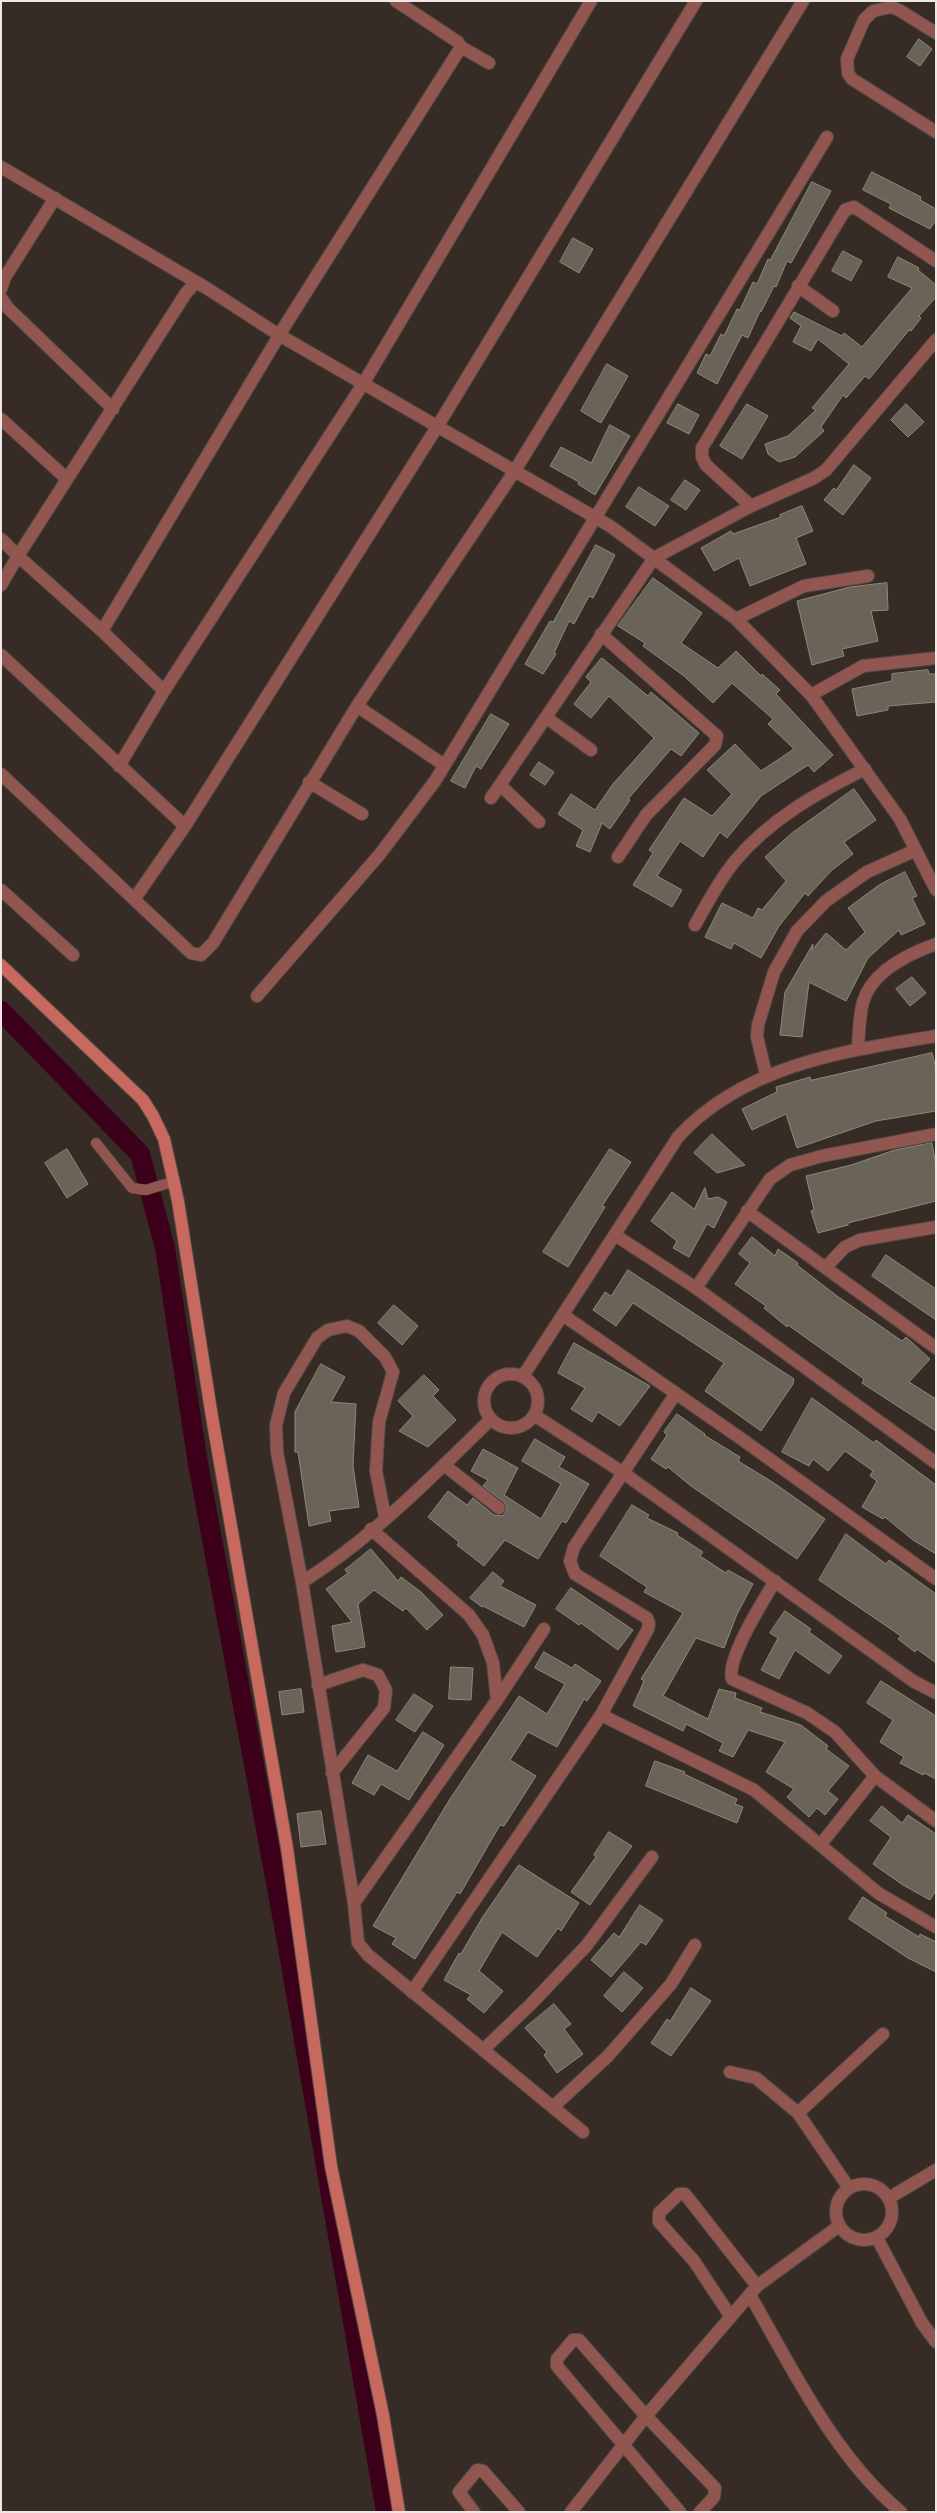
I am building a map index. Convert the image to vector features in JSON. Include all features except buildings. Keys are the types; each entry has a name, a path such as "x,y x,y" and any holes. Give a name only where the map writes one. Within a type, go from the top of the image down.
{"street":[{"path":"396,1 458,42 460,47 489,63"},
{"path":"119,766 164,692 363,384 591,1"},
{"path":"135,898 184,826 437,427 696,1"},
{"path":"1,774 135,898 190,953 201,955 213,943 309,782 357,706 514,472 803,1"},
{"path":"936,32 891,7 873,11 864,20 847,59 846,66 852,79 936,132"},
{"path":"102,631 279,335 460,47"},
{"path":"257,996 380,854 444,766 827,136"},
{"path":"1,166 196,282 279,335 595,518 654,558 736,619 810,695 900,819 936,890"},
{"path":"1,289 5,277 55,198"},
{"path":"751,506 706,465 702,457 702,448 798,286 849,207 854,207 936,261"},
{"path":"1,585 66,479 113,409 186,293 196,282"},
{"path":"798,286 833,311"},
{"path":"1,298 8,308 113,409"},
{"path":"491,798 654,558 751,506 814,478 826,470 936,340"},
{"path":"1,420 66,479"},
{"path":"1,539 102,631 164,692"},
{"path":"736,619 804,586 868,576"},
{"path":"601,634 717,736 715,745 646,815 618,857"},
{"path":"1,654 184,826"},
{"path":"810,695 863,666 936,658"},
{"path":"357,706 444,766"},
{"path":"547,718 591,750"},
{"path":"695,926 725,875 752,842 778,818 864,769"},
{"path":"309,782 362,814"},
{"path":"500,785 539,822"},
{"path":"766,1074 758,1037 758,1024 774,972 797,931 826,901 867,872 916,850"},
{"path":"1,890 73,955"},
{"path":"858,1048 863,1000 873,984 887,968 903,958 936,944"},
{"path":"1,965 143,1100 154,1116 164,1138 174,1181 212,1417 287,1848 331,2166 383,2415 399,2512"},
{"path":"523,1376 678,1137 695,1119 717,1102 766,1074 858,1048 936,1036"},
{"path":"696,1288 770,1178 790,1166 822,1156 936,1134"},
{"path":"748,1211 936,1348"},
{"path":"826,1267 845,1247 860,1240 936,1227"},
{"path":"615,1235 696,1288 936,1463"},
{"path":"563,1315 676,1393 936,1579"},
{"path":"385,1517 376,1471 379,1422 393,1372 385,1357 359,1331 346,1326 338,1327 328,1330 317,1338 284,1393 276,1425 276,1452 302,1582 354,1903 358,1943 368,1955 412,1992 583,2132"},
{"path":"514,1373 523,1376 536,1389 538,1398 534,1415 522,1426 513,1428 497,1424 491,1419 483,1402 489,1384 505,1374 514,1373"},
{"path":"412,1992 602,1715 649,1623 647,1618 575,1574 570,1561 574,1547 676,1393"},
{"path":"534,1415 622,1472 913,1681 936,1693"},
{"path":"302,1582 330,1564 385,1517 444,1465 491,1419"},
{"path":"444,1465 499,1508"},
{"path":"371,1529 469,1615 483,1635 494,1663 497,1700"},
{"path":"775,1581 756,1614 731,1666 732,1679 807,1712 835,1732 875,1776 936,1821"},
{"path":"354,1903 497,1700 544,1629"},
{"path":"318,1685 363,1670 378,1675 386,1690 384,1708 332,1773"},
{"path":"602,1715 754,1790 878,1893 936,1927"},
{"path":"821,1844 875,1776"},
{"path":"483,2050 531,2004 587,1945 652,1857"},
{"path":"553,2108 615,2049 670,1984 695,1945"},
{"path":"798,2112 883,2034"},
{"path":"730,2072 756,2078 798,2112 850,2188"},
{"path":"889,2198 936,2170"},
{"path":"858,2185 876,2186 889,2198 893,2216 885,2232 877,2238 860,2240 852,2238 839,2226 836,2218 838,2201 850,2188 858,2185"},
{"path":"731,2317 694,2261 659,2222 659,2214 679,2194 685,2194 754,2290 809,2398 855,2464 901,2512"},
{"path":"571,2512 646,2416 754,2290 839,2226"},
{"path":"877,2238 922,2323 936,2342"},
{"path":"680,2512 622,2446 557,2366 557,2359 573,2340 579,2340 646,2416 715,2488 714,2497 700,2512"},
{"path":"474,2512 459,2492 460,2488 477,2470 480,2470 483,2471 519,2512"}],"lane":[{"path":"96,1143 132,1188 151,1188 174,1181"}],"waterway":[{"path":"1,1011 140,1154 165,1248 198,1464 287,1942 386,2512"}]}
